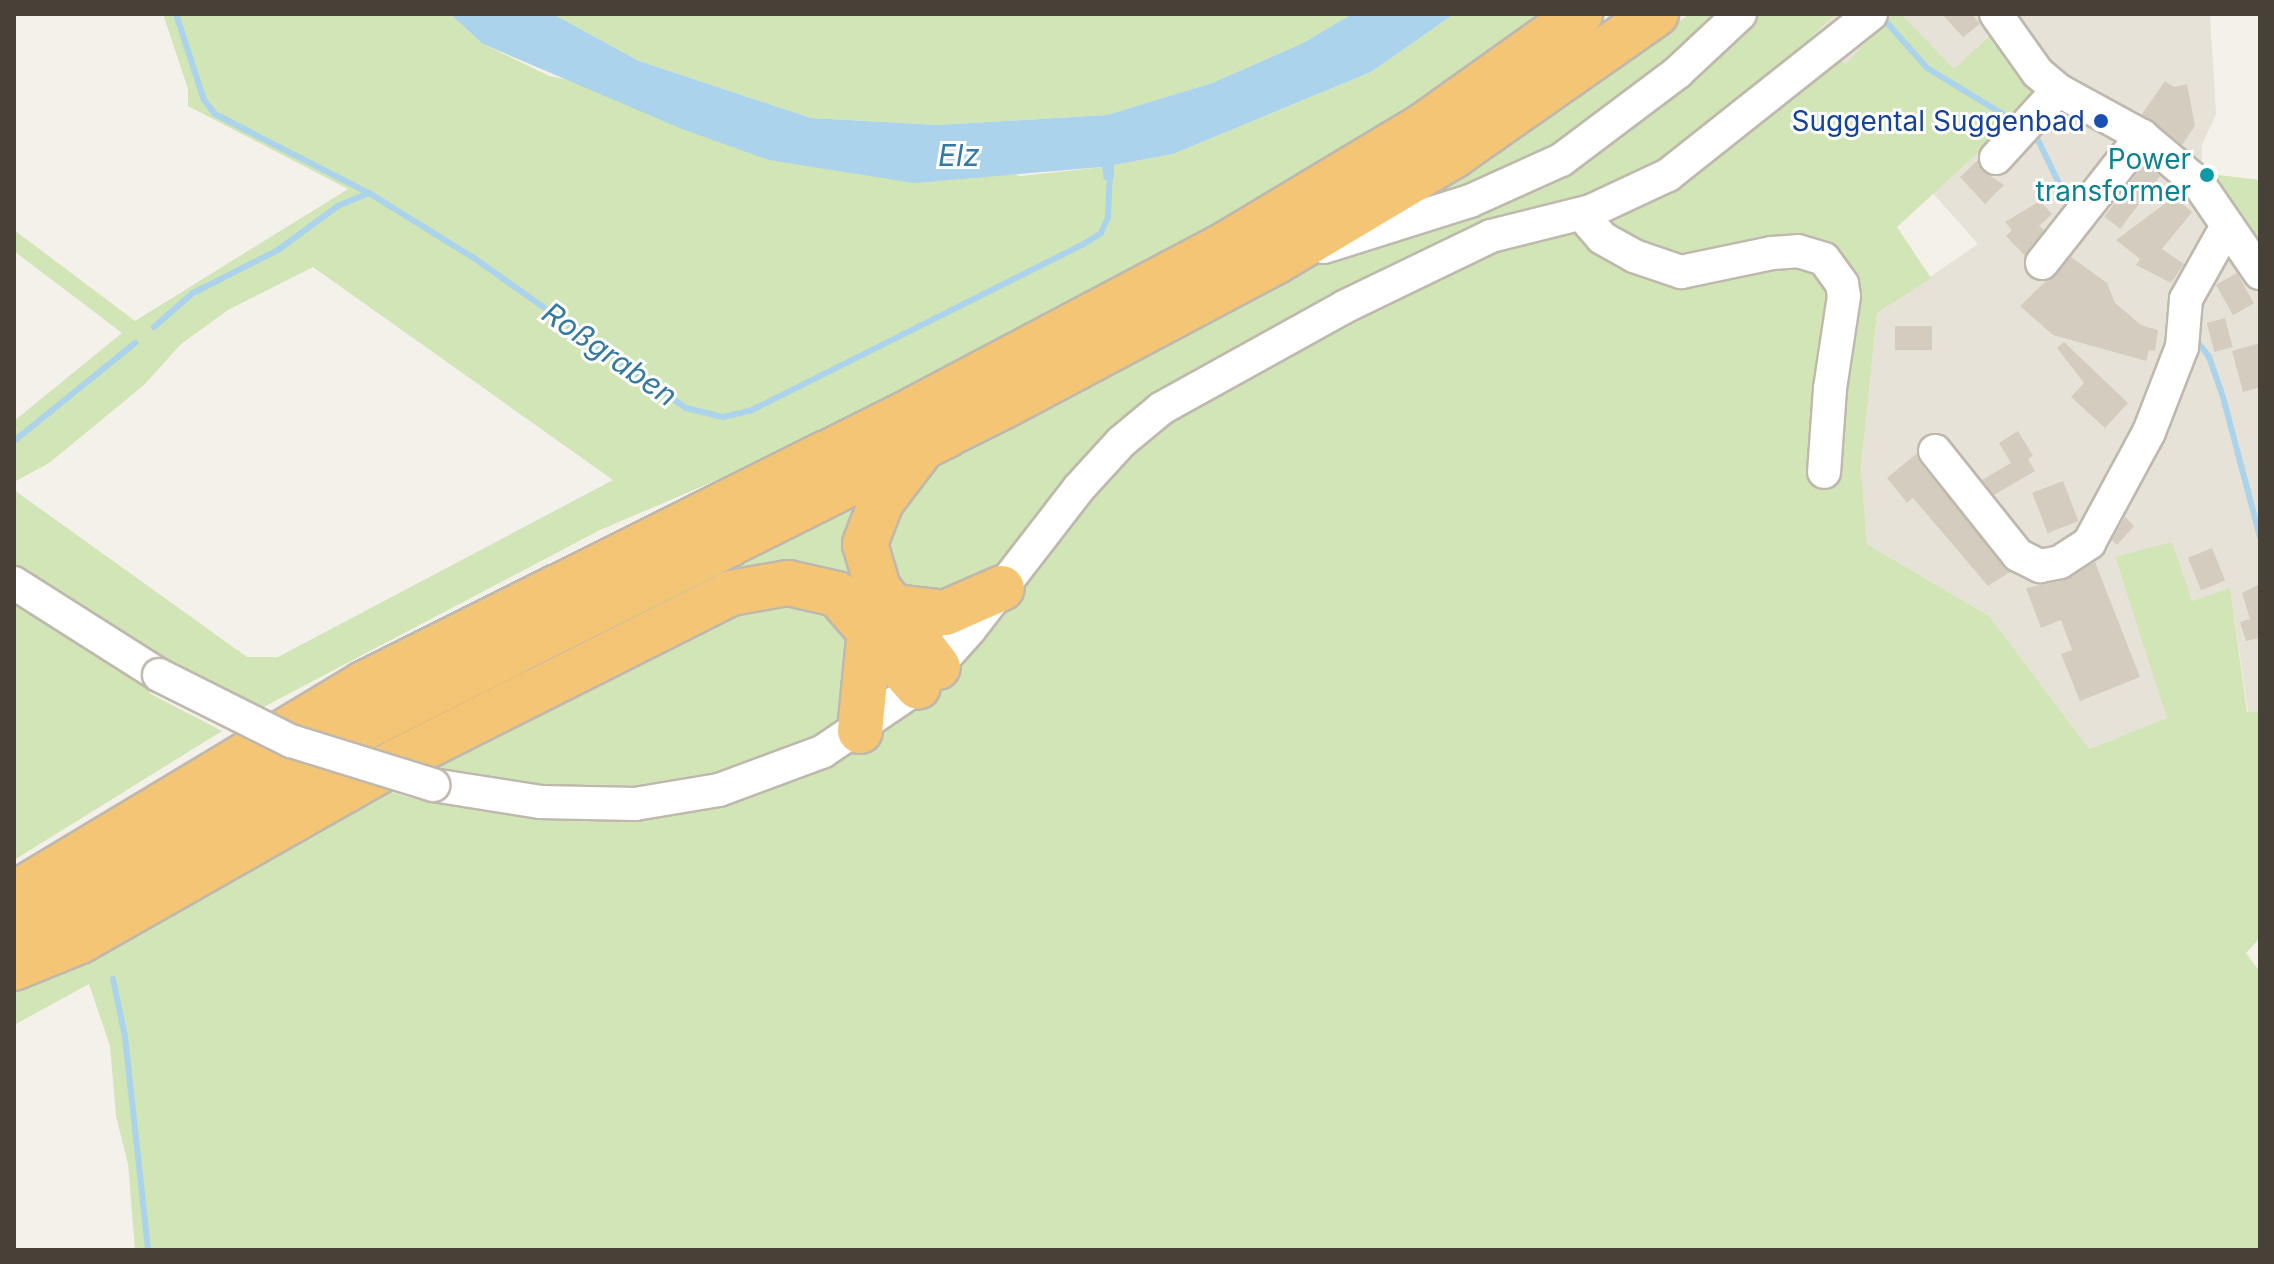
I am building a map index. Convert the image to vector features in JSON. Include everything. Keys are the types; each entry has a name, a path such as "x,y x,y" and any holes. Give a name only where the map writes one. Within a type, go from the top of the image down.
{"highway":[{"path":"20,886 363,684 913,410 1228,243 1423,126 1580,14"},
{"path":"14,939 371,724 923,447 1275,262 1465,148 1656,14"},
{"path":"860,731 883,618 865,544 881,502 923,447"},
{"path":"14,968 80,941 397,761 731,593 760,585 813,586 837,594 883,618 928,677"},
{"path":"883,618 945,613 1002,588"}],"street":[{"path":"1275,262 1470,201 1561,160 1678,72 1740,14"},
{"path":"1996,14 2038,73 2058,90 2142,136 2199,184 2260,273"},
{"path":"14,583 159,675 291,741 433,785 540,802 635,804 719,790 781,771 860,731 928,677 1103,461 1162,408 1344,307 1491,236 1591,211 1668,175 1866,18"},
{"path":"1996,158 2058,90"},
{"path":"2042,263 2142,136"},
{"path":"1590,224 1602,238 1634,256 1681,272 1798,251 1824,259 1842,284 1844,322 1830,389 1824,472"},
{"path":"1935,451 2018,555 2040,566 2060,562 2089,543 2128,478 2182,347 2186,299 2227,226"}],"shaded area":[{"path":"1836,14 1893,14 1845,64 1813,35"},
{"path":"1901,14 2210,14 2216,114 2202,145 2202,173 2260,261 2260,712 2248,712 2230,588 2192,601 2115,558 2168,718 2088,749 1989,616 1867,544 1861,468 1877,313 1978,244 1931,191 2042,92 1991,33 1954,70"}],"green space":[{"path":"163,14 450,14 483,44 549,76 1021,176 1103,167 1114,177 1114,165 1173,154 1371,72 1454,14 1552,14 1476,67 1274,192 923,378 724,477 600,530 258,710 167,662 149,693 222,731 14,860 14,490 247,657 278,657 613,480 313,267 228,310 181,344 144,385 49,463 14,482 14,421 122,333 14,251 14,230 135,321 348,189 188,106 188,89"},
{"path":"553,14 1352,14 1303,43 1212,83 1107,115 938,125 811,118 639,61"},
{"path":"1690,14 1836,14 1813,35 1845,64 1893,14 1901,14 1954,69 1992,33 2043,93 1897,227 1931,278 1877,313 1861,468 1867,544 1989,616 2089,749 2167,718 2115,557 2172,542 2192,601 2230,588 2247,712 2260,712 2260,938 2246,953 2260,972 2260,1250 135,1250 128,1164 116,1116 110,1046 89,984 14,1025 14,982 343,779 431,803 433,785 366,752 489,683 871,492 915,479 1352,244"},
{"path":"2202,173 2260,180 2260,261"}],"water":[{"name":"Elz","path":"450,14 553,14 639,61 811,118 938,125 1107,115 1212,83 1303,43 1352,14 1454,14 1371,72 1173,154 1114,165 1114,178 1104,180 1102,167 914,183 769,160 682,129 483,44"}],"building":[{"path":"1942,14 1972,14 1980,24 1963,37"},
{"path":"2165,81 2174,87 2187,84 2195,126 2182,145 2142,114"},
{"path":"1978,160 1983,171 2004,185 1985,204 1960,177"},
{"path":"2144,164 2160,176 2120,229 2104,217"},
{"path":"2174,197 2192,212 2162,249 2184,264 2171,283 2136,265 2140,259 2116,240"},
{"path":"2040,201 2052,214 2039,226 2044,230 2025,256 2006,236 2012,230 2005,222"},
{"path":"2071,257 2107,283 2115,303 2141,325 2158,330 2155,351 2149,350 2146,361 2053,335 2020,306"},
{"path":"2237,273 2254,304 2233,315 2216,285"},
{"path":"2225,318 2233,347 2214,352 2207,323"},
{"path":"1895,326 1932,326 1932,350 1895,350"},
{"path":"2064,342 2128,403 2105,428 2071,397 2084,383 2057,348"},
{"path":"2260,343 2260,387 2243,392 2232,351"},
{"path":"2018,431 2033,456 2028,459 2035,471 1994,495 1982,480 2011,463 1999,443"},
{"path":"1916,454 1920,463 2010,572 1988,586 1913,498 1907,503 1887,478"},
{"path":"2063,481 2078,521 2048,533 2032,493"},
{"path":"2125,517 2134,526 2117,545 2112,540"},
{"path":"2212,548 2225,580 2201,590 2188,558"},
{"path":"2095,562 2140,677 2080,701 2061,654 2072,650 2061,620 2041,628 2026,588 2064,580"},
{"path":"2260,584 2260,638 2246,641 2240,622 2250,619 2242,593"}],"waterway":[{"path":"176,14 204,100 215,114 369,193"},
{"path":"1880,15 1927,68 2014,121"},
{"path":"2034,132 2071,208"},
{"name":"Roßgraben","path":"154,327 193,293 278,250 338,206 369,193 474,258 686,408 723,417 750,411 1101,233 1108,217 1110,172"},
{"path":"2194,337 2209,357 2223,397 2260,537"},
{"name":"Roßgraben","path":"14,441 135,343"},
{"path":"113,979 125,1037 148,1250"}],"place":[{"name":"Suggental Suggenbad","path":"2101,121"},
{"name":"Power transformer","path":"2207,175"}]}
